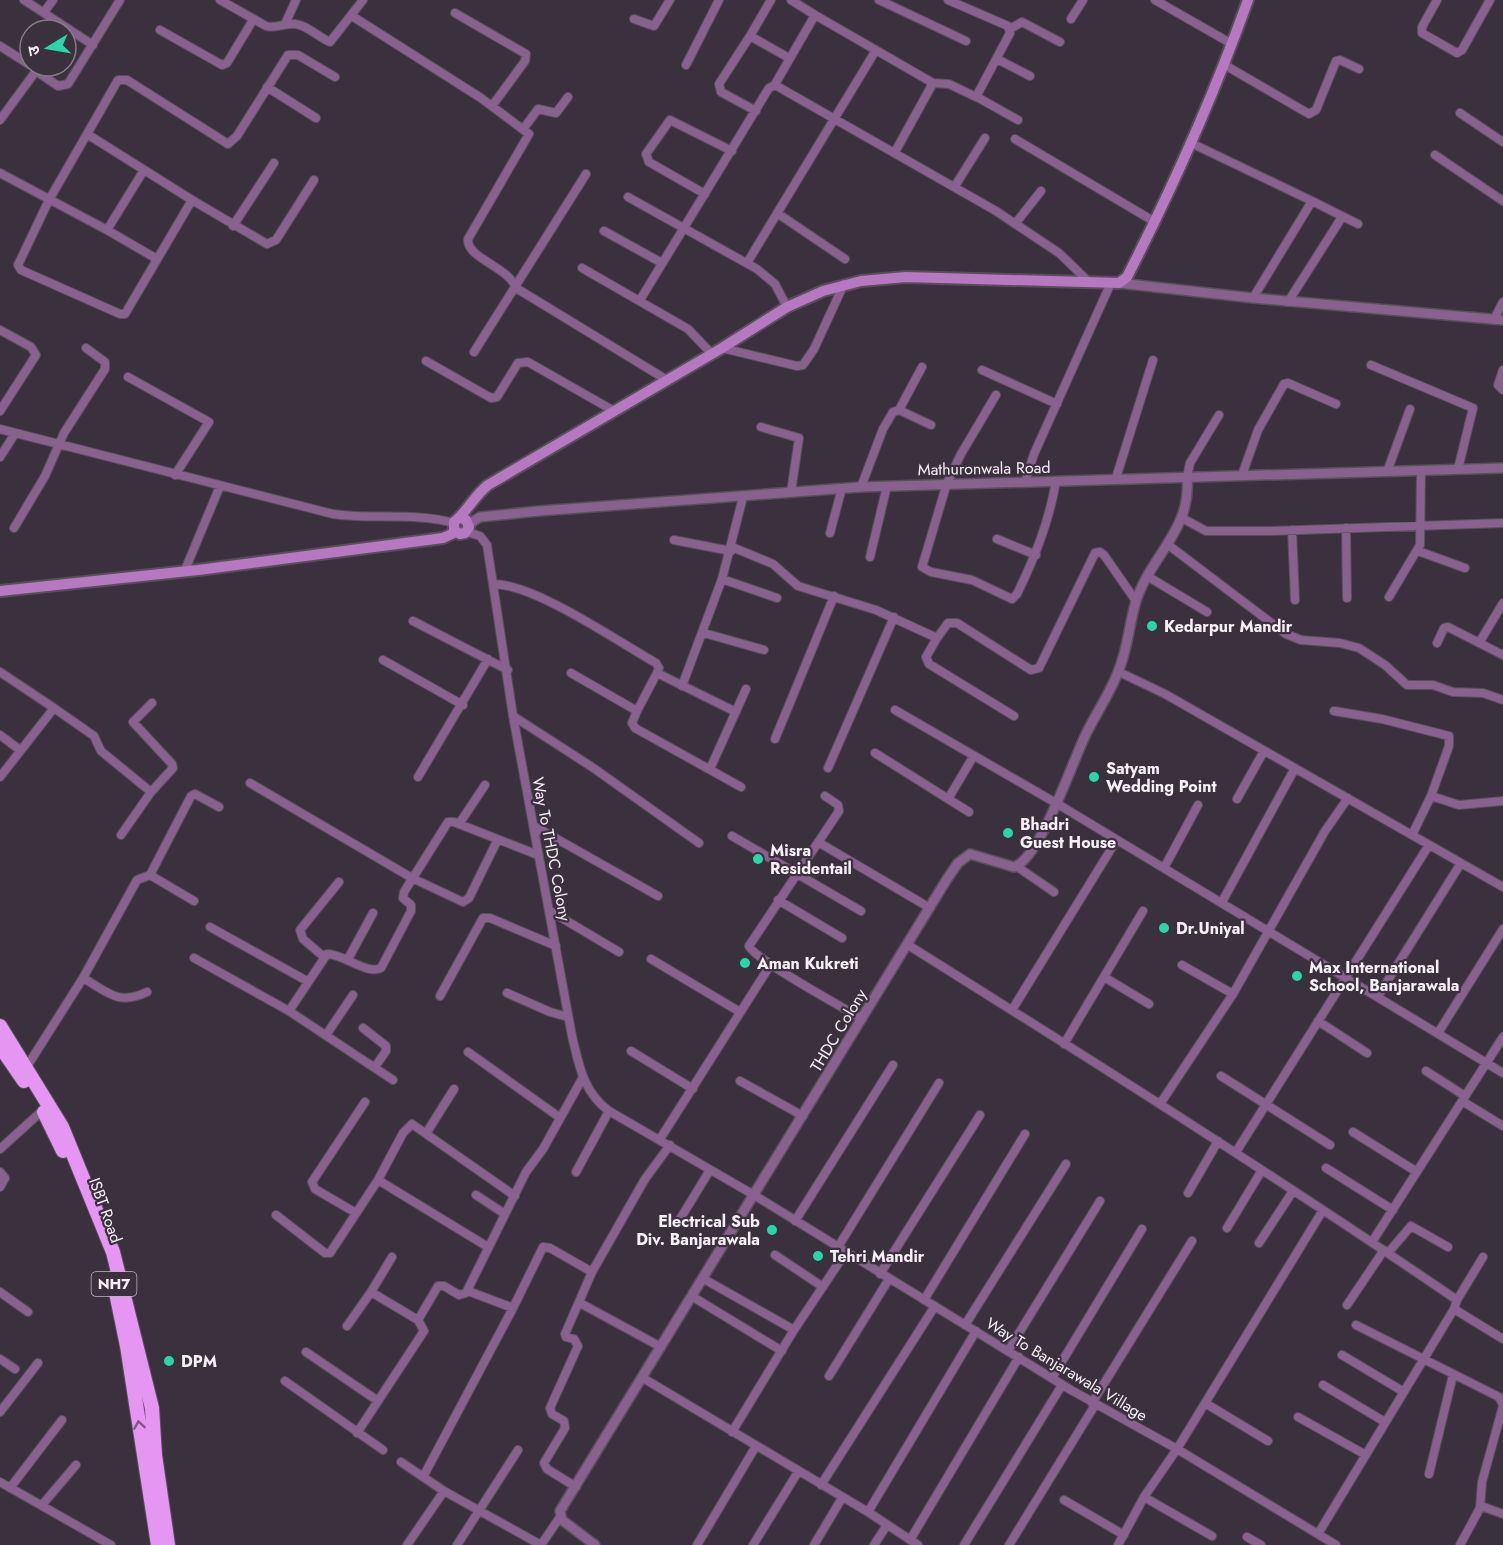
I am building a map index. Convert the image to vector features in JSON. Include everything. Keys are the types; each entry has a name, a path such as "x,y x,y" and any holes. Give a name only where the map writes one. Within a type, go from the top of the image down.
{"highway":[{"name":"NH7","path":"0,1026 62,1127 113,1252 132,1345 152,1408 155,1455 168,1545"},
{"name":"ISBT Road","path":"0,1046 43,1110 86,1200 112,1274 132,1345 158,1545"}],"main road":[{"path":"0,591 443,538 461,526 476,496 488,485 723,348 787,307 844,284 906,277 1114,284 1127,277 1155,222 1191,143 1248,0"}],"street":[{"path":"24,0 93,45"},
{"path":"44,12 53,0"},
{"path":"78,68 120,0"},
{"path":"220,0 271,28 285,24 298,24 330,42 363,0"},
{"path":"285,24 296,0"},
{"path":"634,19 654,26 670,0"},
{"path":"686,65 719,0"},
{"path":"756,111 721,92 718,88 771,0"},
{"path":"879,0 966,41"},
{"path":"948,0 1010,29"},
{"path":"1071,19 1083,0"},
{"path":"1155,0 1232,44"},
{"path":"1437,0 1422,27 1422,33 1457,53 1462,50 1490,0"},
{"path":"794,1 933,83 946,83 1018,120"},
{"path":"455,13 526,52 525,61 492,106"},
{"path":"640,300 756,111 774,86 815,15"},
{"path":"352,16 492,106 524,128 529,137 467,243 471,250 509,276 516,288 667,380"},
{"path":"160,30 222,65 227,63 253,20"},
{"path":"977,97 1010,29 1022,22 1060,42"},
{"path":"750,36 789,58"},
{"path":"0,46 18,57"},
{"path":"747,263 876,50"},
{"path":"192,200 129,310 122,314 21,270 18,261 49,200 118,80 125,78 230,144 285,57 291,54 335,77"},
{"path":"997,59 1030,76"},
{"path":"1223,64 1309,114 1316,110 1336,61 1340,60 1359,69"},
{"path":"0,120 26,78"},
{"path":"47,78 58,86 66,86 71,78"},
{"path":"895,152 933,83"},
{"path":"774,86 955,186 1064,256 1091,284"},
{"path":"267,87 316,117"},
{"path":"524,128 538,109 556,113 567,97"},
{"path":"1460,113 1503,142"},
{"path":"705,194 649,162 646,154 670,120 732,151"},
{"path":"87,134 262,244 271,244 314,180"},
{"path":"955,186 985,138"},
{"path":"1015,139 1155,222"},
{"path":"1191,143 1358,224"},
{"path":"1435,155 1503,201"},
{"path":"233,226 274,163"},
{"path":"107,231 144,170"},
{"path":"0,173 157,259"},
{"path":"474,352 586,174"},
{"path":"1015,224 1041,191"},
{"path":"628,197 747,263 775,284 787,307"},
{"path":"1253,298 1312,201"},
{"path":"777,213 845,259"},
{"path":"1288,302 1342,217"},
{"path":"604,231 662,263"},
{"path":"582,268 688,328 712,354"},
{"path":"723,348 797,366 803,365 814,349 844,284"},
{"path":"1025,482 1034,454 1114,284 1288,302 1498,319 1503,302"},
{"path":"0,330 31,347 36,355 0,411"},
{"path":"14,528 45,476 58,446 105,369 105,362 86,348"},
{"path":"1116,478 1153,360"},
{"path":"426,361 491,398 497,397 518,363 528,362 614,411"},
{"path":"1371,365 1472,406 1474,413 1458,469"},
{"path":"861,487 883,429 891,414 899,410 922,367"},
{"path":"982,370 1057,405"},
{"path":"1503,370 1498,385 1503,390"},
{"path":"128,376 209,422 175,475"},
{"path":"1242,475 1255,436 1284,384 1288,383 1336,404"},
{"path":"996,395 961,454 947,483 922,564 924,568 972,580 1012,598 1017,594 1036,555 1051,510 1056,481"},
{"path":"1387,472 1410,409"},
{"path":"899,410 931,425"},
{"path":"1054,892 1016,866 1032,852 1086,734 1119,672 1136,601 1147,576 1182,518 1187,502 1187,477 1190,463 1219,415"},
{"path":"761,427 799,438 791,492"},
{"path":"0,429 14,435 333,514 352,517 435,518 461,526"},
{"path":"0,457 14,435"},
{"name":"Mathuronwala Road","path":"461,526 480,517 504,514 842,488 947,483 1503,468"},
{"path":"1389,597 1418,551 1421,524 1420,471"},
{"path":"185,570 220,486"},
{"path":"870,557 887,486"},
{"path":"830,533 842,488"},
{"path":"682,686 723,579 743,497"},
{"path":"1182,518 1206,531 1503,523"},
{"name":"Way To THDC Colony","path":"461,526 480,536 487,545 508,670 513,716 568,1017 582,1079 595,1099 609,1111 664,1142"},
{"path":"1346,528 1347,598"},
{"path":"1292,530 1295,600"},
{"path":"997,539 1036,555"},
{"path":"674,540 731,549 773,564 798,586 894,617 937,638"},
{"path":"1167,544 1290,637 1359,648 1376,658 1407,685 1433,685 1453,692 1483,693 1503,700"},
{"path":"1418,551 1465,568"},
{"path":"1014,716 929,664 926,657 948,622 954,621 1025,667 1039,668 1097,552 1110,562 1136,601"},
{"path":"1147,576 1207,612"},
{"path":"723,579 777,598"},
{"path":"493,584 509,585 550,603 656,663 660,668 637,711 632,723 634,728 741,787"},
{"path":"775,739 834,596"},
{"path":"1479,643 1503,603"},
{"path":"828,768 894,617"},
{"path":"413,621 508,670"},
{"path":"1437,643 1443,628 1448,627 1503,655"},
{"path":"704,633 764,650"},
{"path":"418,777 463,705 488,659"},
{"path":"383,660 463,705"},
{"path":"0,672 94,736 101,751 151,792"},
{"path":"1119,672 1165,694 1503,887"},
{"path":"571,673 637,711"},
{"path":"657,673 736,712"},
{"path":"710,769 746,688"},
{"path":"121,835 151,792 172,771 174,766 133,724 133,719 152,703"},
{"path":"0,777 54,708"},
{"path":"895,710 1222,902 1503,1073"},
{"path":"1334,711 1382,719 1449,736 1449,746 1431,796 1412,835"},
{"path":"513,716 592,767 699,843"},
{"path":"0,735 20,750"},
{"path":"1237,800 1264,751"},
{"path":"875,753 969,812"},
{"path":"948,798 973,757"},
{"path":"1222,902 1295,768"},
{"path":"250,783 412,878 466,901 497,841"},
{"path":"459,824 485,785"},
{"path":"26,1068 83,978 137,880 150,875 191,796 195,794 219,807"},
{"path":"825,796 840,809 749,946 752,951 771,964 862,1019"},
{"path":"1431,796 1459,805 1503,801"},
{"path":"1160,1104 1233,994 1267,930 1325,831 1348,798"},
{"path":"1164,868 1198,805"},
{"path":"289,1011 324,957 330,954 374,970 381,968 411,910 403,896 445,825 450,822 459,824 497,841 538,855"},
{"path":"534,826 658,896"},
{"path":"732,836 798,872 861,911"},
{"path":"1012,1010 1116,841"},
{"path":"818,842 930,908"},
{"path":"1236,1152 1268,1105 1345,977 1429,845"},
{"name":"THDC Colony","path":"560,1517 560,1511 958,863 970,854 1008,866 1016,866"},
{"path":"1378,996 1461,863"},
{"path":"150,875 194,902"},
{"path":"324,957 303,939 300,930 339,882"},
{"path":"778,900 842,938"},
{"path":"550,911 619,952"},
{"path":"1064,1044 1143,911"},
{"path":"348,959 373,913"},
{"path":"440,996 483,918 490,918 556,946"},
{"path":"210,927 307,981"},
{"path":"1438,1033 1503,929"},
{"path":"908,945 1236,1152 1457,1300"},
{"path":"194,958 289,1011 393,1080"},
{"path":"651,959 740,1012"},
{"path":"576,1486 547,1469 544,1463 565,1428 565,1422 552,1414 550,1408 578,1346 565,1334 592,1272 693,1089 771,964"},
{"path":"1182,964 1233,994"},
{"path":"1104,977 1149,1004"},
{"path":"83,978 118,999 136,997 147,992"},
{"path":"507,993 550,1012 568,1017"},
{"path":"326,1035 353,995"},
{"path":"1318,1021 1367,1053"},
{"path":"363,1028 386,1046 386,1051 375,1066"},
{"path":"1372,1242 1502,1041"},
{"path":"631,1051 693,1089"},
{"path":"468,1052 559,1116"},
{"path":"795,1221 893,1065"},
{"path":"1426,1071 1503,1126"},
{"path":"1221,1076 1330,1145"},
{"path":"418,1320 438,1286 444,1286 462,1296 468,1291 526,1172 547,1142 559,1116 582,1079"},
{"path":"740,1081 803,1116"},
{"path":"838,1247 939,1083"},
{"path":"427,1132 454,1089"},
{"path":"356,1213 315,1190 312,1182 365,1102"},
{"path":"0,1149 43,1110"},
{"path":"576,1172 609,1111"},
{"path":"880,1274 980,1115"},
{"path":"276,1215 328,1253 333,1251 378,1180 407,1127 412,1124 427,1132 514,1196"},
{"path":"1353,1132 1417,1172"},
{"path":"924,1300 1025,1134"},
{"path":"1188,1193 1218,1141"},
{"path":"664,1142 754,1195"},
{"path":"965,1325 1066,1164"},
{"path":"1326,1168 1393,1210"},
{"path":"677,1224 710,1170"},
{"path":"1227,1228 1262,1170"},
{"path":"0,1172 5,1178 0,1187"},
{"path":"378,1180 488,1247"},
{"path":"1259,1243 1293,1191"},
{"path":"476,1195 505,1214"},
{"name":"Way To Banjarawala Village","path":"754,1195 1062,1385 1177,1449 1331,1544"},
{"path":"1008,1351 1100,1201"},
{"path":"1118,1545 1144,1497 1177,1449 1323,1210"},
{"path":"1347,1305 1386,1251 1411,1226 1448,1247"},
{"path":"1052,1378 1142,1228"},
{"path":"1009,1545 1192,1241"},
{"path":"423,1477 543,1247 550,1248 592,1272"},
{"path":"732,1432 794,1330 846,1252"},
{"path":"775,1256 823,1287"},
{"path":"347,1326 392,1257"},
{"path":"1318,1534 1424,1360 1483,1257"},
{"path":"704,1279 794,1330"},
{"path":"829,1376 889,1279"},
{"path":"468,1291 513,1308"},
{"path":"0,1292 28,1312"},
{"path":"357,1433 424,1334 424,1328 418,1320 371,1292"},
{"path":"693,1297 782,1351"},
{"path":"580,1303 661,1347"},
{"path":"821,1485 934,1306"},
{"path":"1454,1309 1503,1339"},
{"path":"1356,1325 1499,1397 1503,1405 1482,1482 1481,1506 1460,1545"},
{"path":"868,1512 975,1331"},
{"path":"306,1352 378,1401"},
{"path":"1342,1355 1404,1392"},
{"path":"643,1378 868,1512 914,1542 1019,1357"},
{"path":"0,1359 15,1369"},
{"path":"0,1412 38,1363"},
{"path":"1429,1474 1453,1375"},
{"path":"285,1381 383,1450"},
{"path":"964,1545 1062,1385"},
{"path":"1323,1385 1385,1422"},
{"path":"1205,1403 1268,1441"},
{"path":"1298,1417 1366,1455"},
{"path":"10,1488 62,1420"},
{"path":"697,1545 756,1446"},
{"path":"457,1545 518,1450"},
{"path":"400,1462 444,1491 541,1545 560,1517 595,1545"},
{"path":"42,1505 76,1465"},
{"path":"753,1545 798,1472"},
{"path":"0,1482 111,1545"},
{"path":"407,1545 444,1491"},
{"path":"1144,1497 1212,1536"},
{"path":"814,1545 843,1498"},
{"path":"1064,1500 1124,1534"},
{"path":"1481,1506 1503,1514"},
{"path":"874,1545 886,1525"},
{"path":"1247,1537 1261,1545"}],"place":[{"name":"Kedarpur Mandir","path":"1152,626"},
{"name":"Satyam Wedding Point","path":"1094,777"},
{"name":"Bhadri Guest House","path":"1008,833"},
{"name":"Misra Residentail","path":"758,859"},
{"name":"Dr.Uniyal","path":"1164,928"},
{"name":"Aman Kukreti","path":"745,963"},
{"name":"Max International School, Banjarawala","path":"1297,976"},
{"name":"Electrical Sub Div. Banjarawala","path":"772,1230"},
{"name":"Tehri Mandir","path":"818,1256"},
{"name":"DPM","path":"169,1361"}]}
